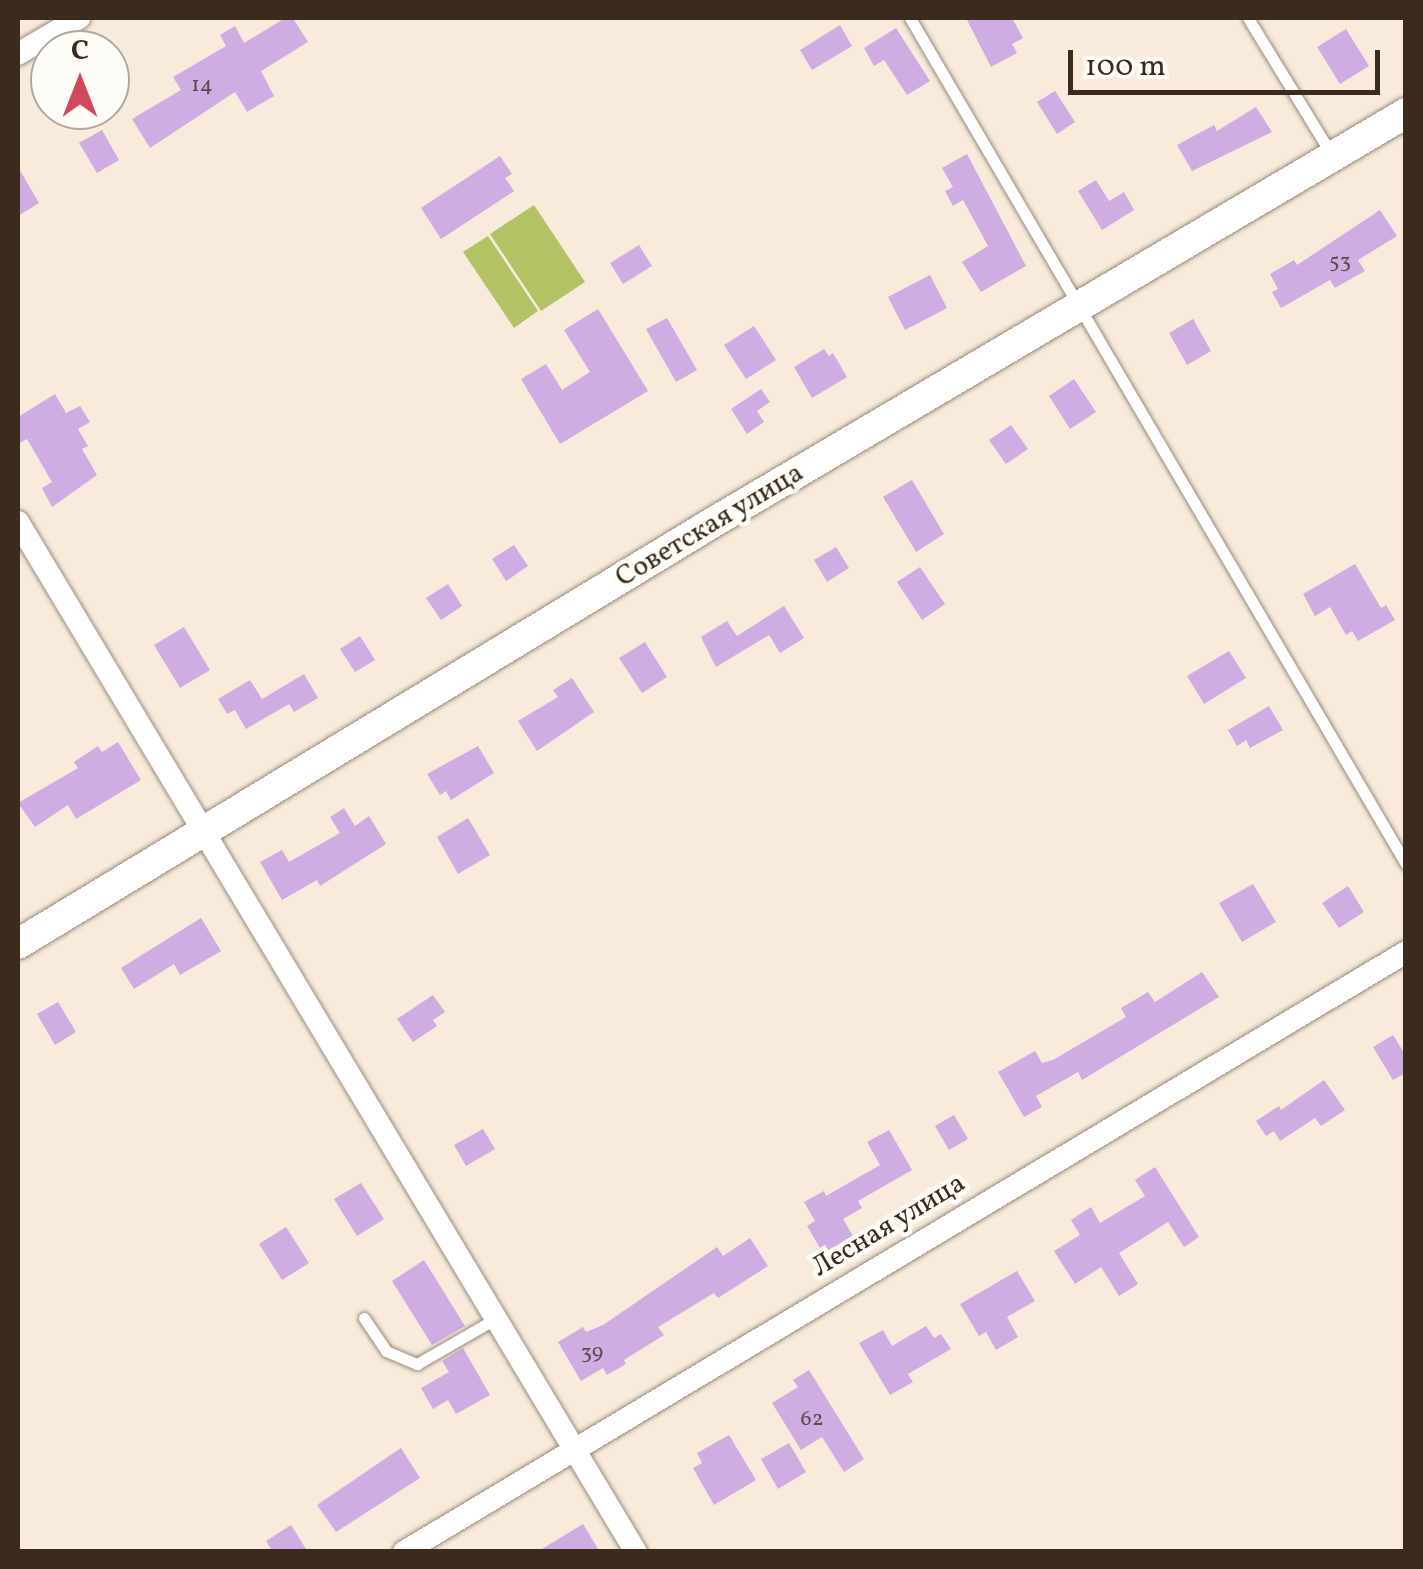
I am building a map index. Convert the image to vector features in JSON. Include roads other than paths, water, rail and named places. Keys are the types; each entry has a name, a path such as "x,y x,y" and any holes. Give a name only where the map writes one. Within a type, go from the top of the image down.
{"street":[{"path":"18,54 80,18"},
{"name":"Советская улица","path":"18,944 712,524 1406,113"},
{"path":"18,522 636,1552"},
{"name":"Лесная улица","path":"404,1552 1406,952"}],"lane":[{"path":"910,18 1406,864"},
{"path":"1248,18 1333,156"},
{"path":"364,1318 386,1351 417,1364 495,1318"}]}
